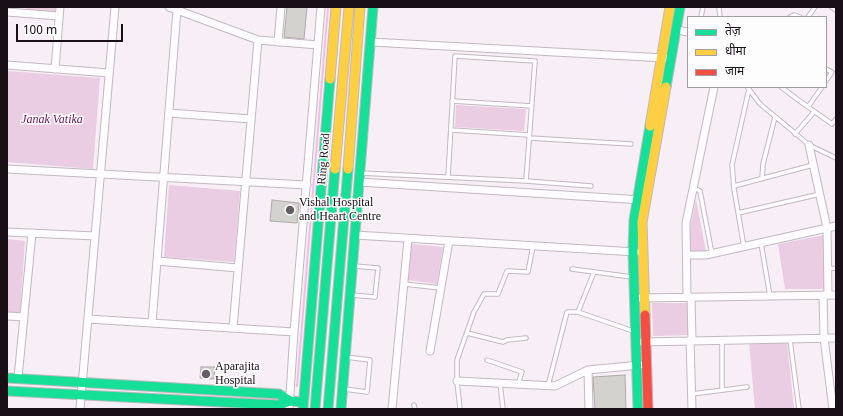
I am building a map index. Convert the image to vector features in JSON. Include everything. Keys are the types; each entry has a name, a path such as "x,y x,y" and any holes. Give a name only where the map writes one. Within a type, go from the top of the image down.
{"main road":[{"path":"7,391 222,405 303,406 336,7"},
{"name":"Ring Road","path":"315,409 349,7"},
{"name":"Ring Road","path":"328,409 350,148 360,7"},
{"path":"341,409 373,7"},
{"path":"638,409 634,277 642,222 642,200 661,58 670,7"},
{"path":"642,200 671,59 680,7"},
{"path":"638,253 644,298 648,409"},
{"path":"7,378 279,394 290,405"}],"street":[{"path":"55,69 60,7"},
{"path":"80,409 115,7"},
{"path":"168,7 258,40 318,45"},
{"path":"278,42 281,7"},
{"path":"290,405 294,332 321,7"},
{"path":"7,12 22,10 59,16"},
{"path":"152,323 177,10"},
{"path":"676,30 687,32"},
{"path":"233,328 258,40"},
{"path":"371,42 671,59"},
{"path":"7,65 109,73"},
{"path":"692,409 691,340 686,223 714,88"},
{"path":"169,113 251,119"},
{"path":"809,145 827,228 829,295 824,338 833,409"},
{"path":"7,169 307,185"},
{"path":"359,182 642,200"},
{"path":"687,255 712,254 836,226"},
{"path":"7,232 95,236"},
{"path":"18,378 32,233"},
{"path":"355,235 638,253"},
{"path":"392,409 408,239"},
{"path":"430,351 449,241"},
{"path":"157,261 238,268"},
{"path":"634,298 829,295"},
{"path":"7,316 24,317"},
{"path":"88,318 294,332"},
{"path":"636,342 836,338"},
{"path":"457,382 555,386 588,370 646,364"},
{"path":"588,370 589,409"}],"lane":[{"path":"809,16 815,7"},
{"path":"832,7 836,10"},
{"path":"448,177 455,56 535,61 526,181"},
{"path":"827,70 832,72 827,80"},
{"path":"748,88 760,104 795,134 809,145 836,158"},
{"path":"744,247 732,165 748,88"},
{"path":"782,88 832,124 836,119"},
{"path":"808,108 821,88"},
{"path":"452,101 532,106"},
{"path":"795,134 814,112"},
{"path":"762,179 762,164 775,117"},
{"path":"451,130 630,144"},
{"path":"734,186 813,166"},
{"path":"360,172 591,186"},
{"path":"693,188 700,191 712,254"},
{"path":"738,213 820,194"},
{"path":"761,243 770,296"},
{"path":"460,409 457,382 457,360 474,312 484,294 498,294 507,271 528,272 533,246"},
{"path":"350,295 375,297 378,268 353,265"},
{"path":"828,269 836,268"},
{"path":"572,269 634,277"},
{"path":"578,312 594,272"},
{"path":"404,284 441,288"},
{"path":"548,386 567,312 578,312 635,332"},
{"path":"467,333 503,342 507,340 526,338"},
{"path":"790,338 799,409"},
{"path":"722,340 722,390"},
{"path":"342,389 367,392 370,360 345,357"},
{"path":"487,360 522,372 518,384"},
{"path":"500,383 503,409"},
{"path":"692,394 747,387"}],"green space":[{"path":"27,7 55,7 55,11 26,10"},
{"name":"Janak Vatika","path":"7,71 100,78 93,169 7,162"},
{"path":"456,105 526,109 524,131 455,127"},
{"path":"169,185 240,191 234,262 164,257"},
{"path":"696,199 706,252 690,251 690,228"},
{"path":"824,235 825,289 785,289 778,244"},
{"path":"7,239 25,241 20,313 7,312"},
{"path":"411,244 443,247 437,284 408,280"},
{"path":"652,303 690,303 690,335 653,336"},
{"path":"749,342 787,342 794,409 755,409"}],"building":[{"path":"287,7 307,7 304,39 284,37"},
{"path":"272,200 299,203 297,223 270,221"},
{"path":"201,367 215,367 214,379 200,378"},
{"path":"625,375 626,409 595,409 593,377"}],"waterway":[{"path":"297,386 328,7"}],"traffic: fast":[{"path":"341,409 373,7"},
{"path":"666,87 680,7"},
{"path":"303,409 330,79"},
{"path":"638,409 633,252 634,220 650,126"},
{"path":"315,409 335,169"},
{"path":"328,409 348,169"},
{"path":"7,378 279,394 290,401"},
{"path":"7,391 278,405 290,401 303,402"}],"traffic: slow":[{"path":"330,79 336,7"},
{"path":"335,169 349,7"},
{"path":"348,169 360,7"},
{"path":"650,126 670,7"},
{"path":"645,315 642,222 666,87"}],"traffic: jam":[{"path":"645,315 648,409"}],"place":[{"name":"Vishal Hospital and Heart Centre","path":"290,210"},
{"name":"Aparajita Hospital","path":"206,374"}]}
